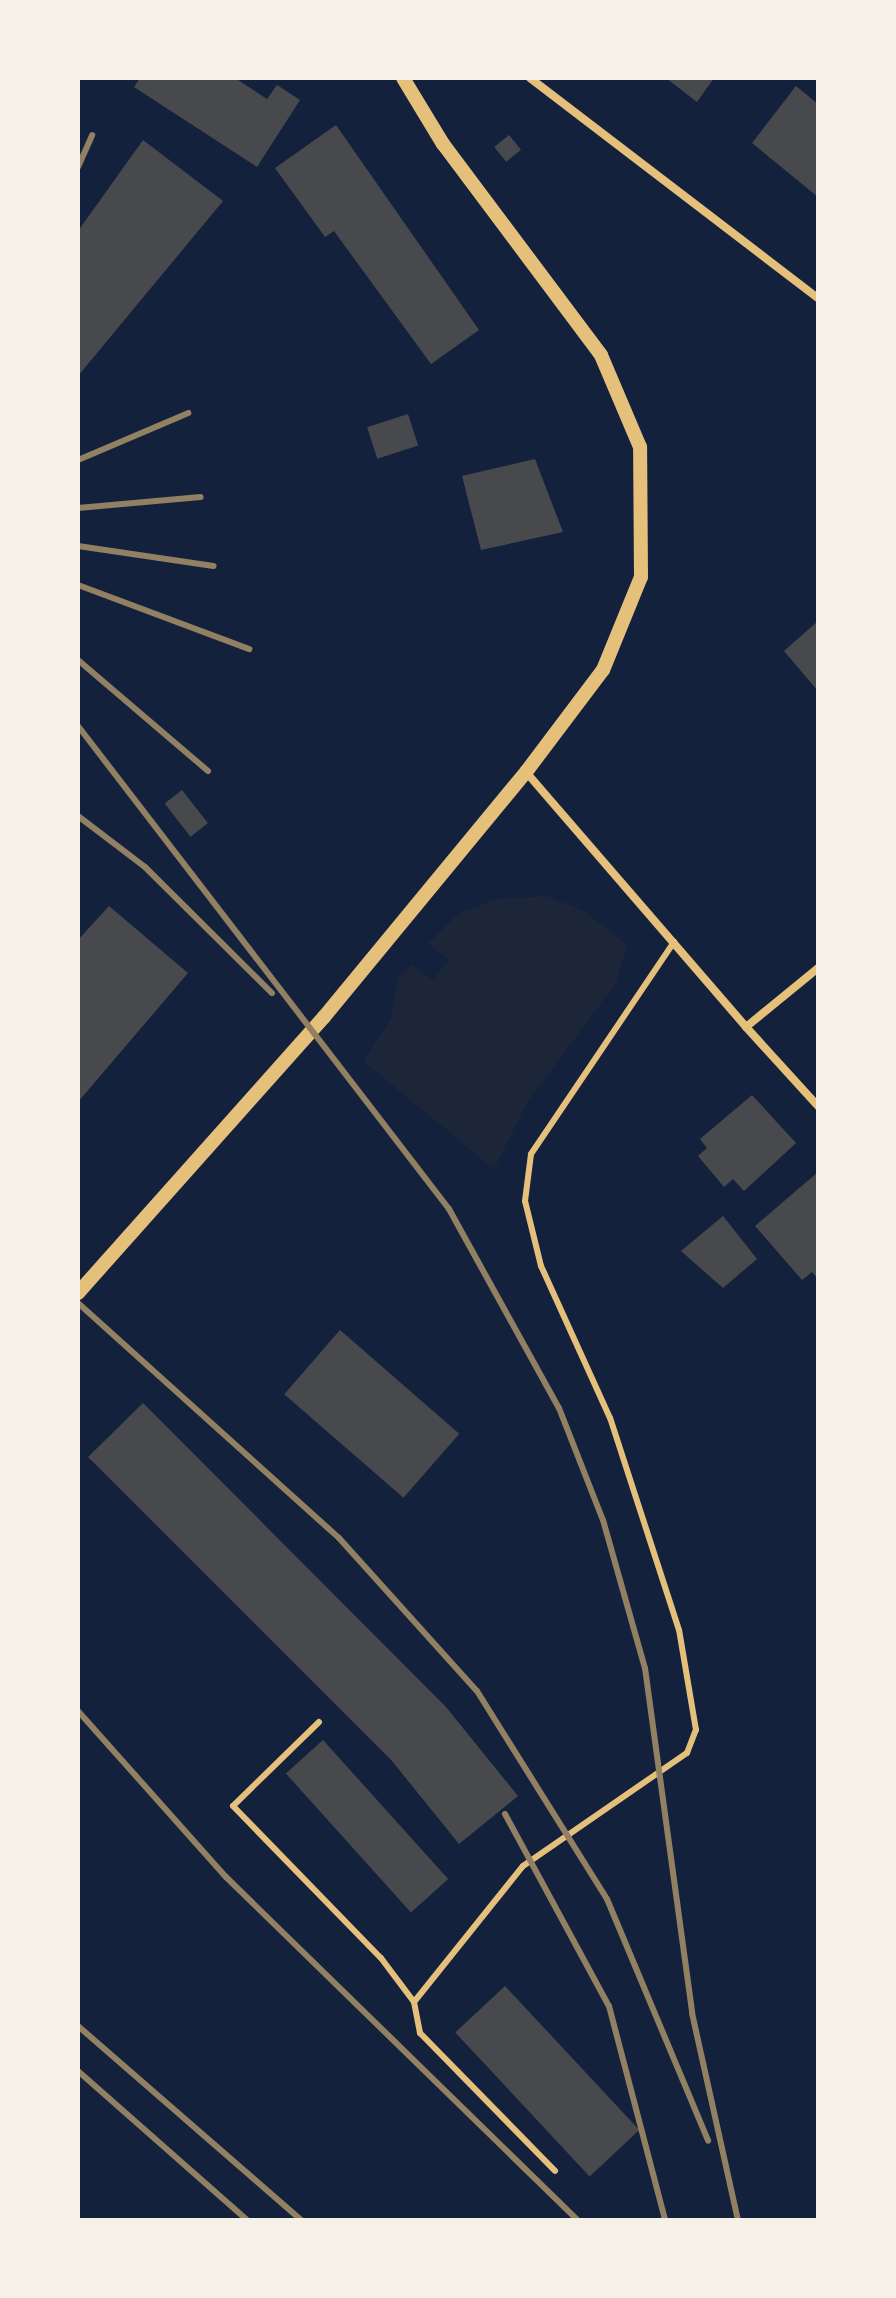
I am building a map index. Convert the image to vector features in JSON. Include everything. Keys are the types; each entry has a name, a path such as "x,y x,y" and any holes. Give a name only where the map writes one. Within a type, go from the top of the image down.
{"street":[{"path":"78,1293 324,1017 526,772 603,670 629,614 646,542 640,447 601,355 443,144 403,78"},
{"path":"530,78 818,298"},
{"path":"526,772 818,1106"},
{"path":"746,1027 818,968"}],"lane":[{"path":"414,2002 523,1866 687,1753 696,1730 679,1630 610,1418 541,1266 525,1201 531,1154 674,942"},
{"path":"319,1722 233,1806 414,2002 420,2033 555,2171"}],"shaded area":[{"path":"546,896 586,912 627,945 616,983 527,1103 494,1169 363,1061 391,1019 398,979 412,965 433,980 449,960 428,944 458,914 497,899"}],"building":[{"path":"140,78 235,78 267,99 277,85 300,100 257,167 134,87"},
{"path":"666,78 714,78 697,102"},
{"path":"796,86 818,104 818,197 752,143"},
{"path":"336,125 479,330 431,364 334,231 325,237 275,168"},
{"path":"509,135 521,150 506,162 494,147"},
{"path":"143,140 223,201 78,376 78,231"},
{"path":"408,414 418,445 377,459 367,427"},
{"path":"535,459 563,532 481,550 462,476"},
{"path":"818,621 818,691 784,651"},
{"path":"182,790 208,823 191,837 165,804"},
{"path":"109,906 188,973 78,1102 78,940"},
{"path":"752,1095 796,1143 744,1191 733,1179 724,1187 698,1156 707,1148 700,1139"},
{"path":"818,1172 818,1279 812,1272 802,1280 755,1226"},
{"path":"723,1216 757,1259 723,1288 681,1251"},
{"path":"340,1330 459,1434 403,1498 284,1394"},
{"path":"143,1403 446,1707 518,1796 459,1844 392,1761 88,1457"},
{"path":"323,1740 448,1879 411,1912 286,1773"},
{"path":"505,1986 639,2130 590,2176 455,2032"}],"railway":[{"path":"78,167 92,135"},
{"path":"78,460 188,413"},
{"path":"78,508 201,497"},
{"path":"78,546 214,566"},
{"path":"78,585 249,649"},
{"path":"78,660 208,771"},
{"path":"78,726 449,1209 559,1408 603,1520 645,1668 692,2013 738,2220"},
{"path":"78,816 145,867 272,993"},
{"path":"78,1303 339,1538 477,1691 607,1899 708,2141"},
{"path":"78,1711 226,1877 577,2220"},
{"path":"505,1814 609,2006 665,2220"},
{"path":"78,2026 301,2220"},
{"path":"78,2071 247,2220"}]}
